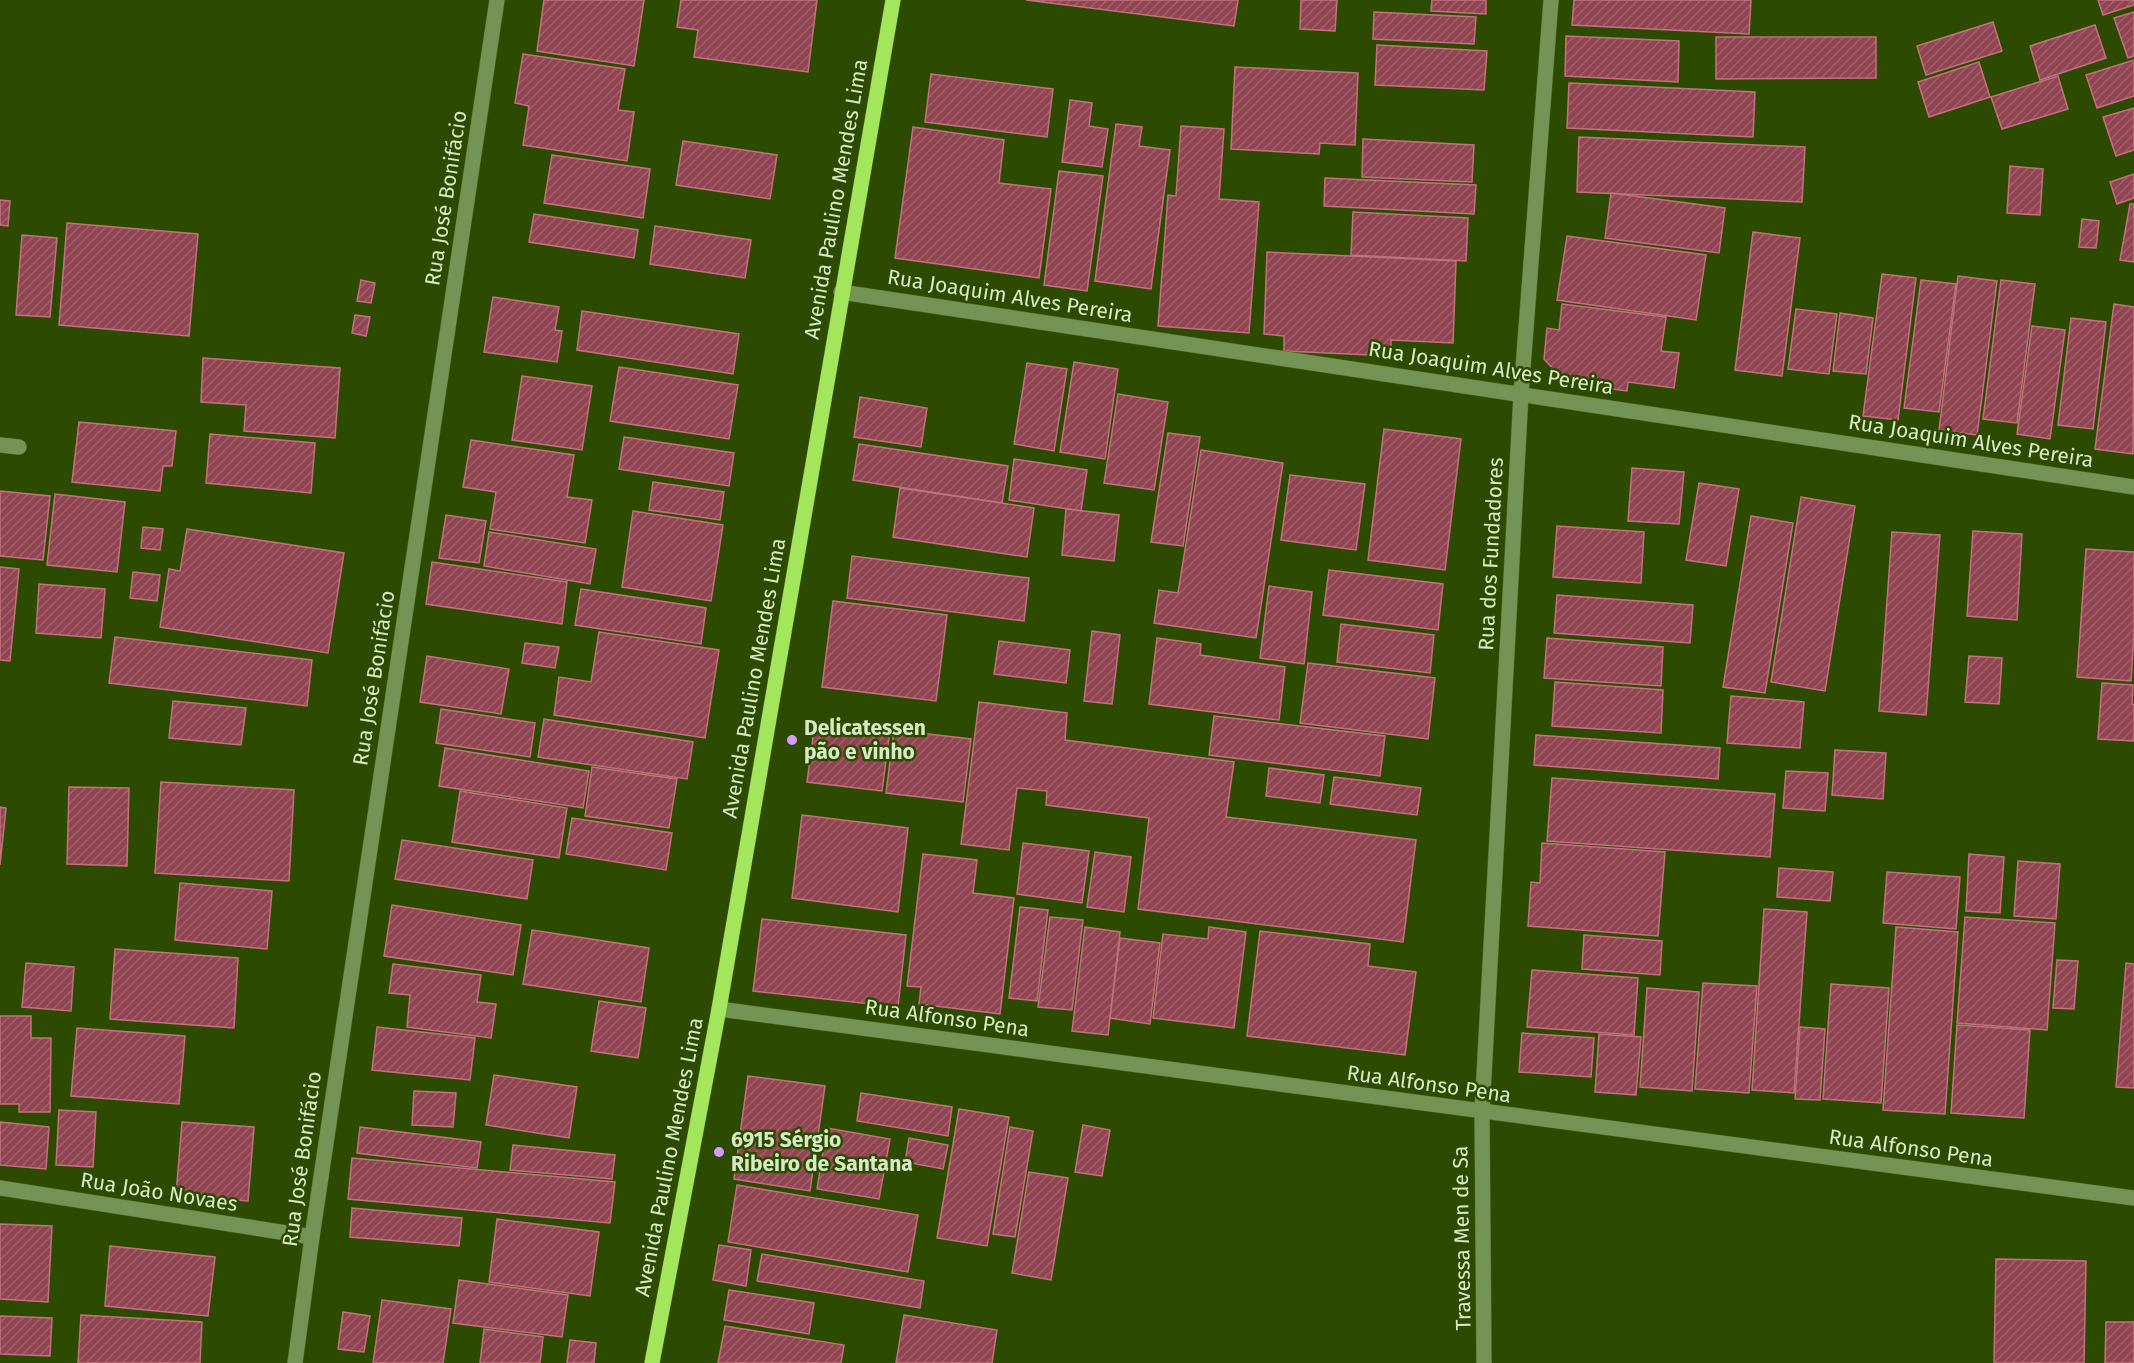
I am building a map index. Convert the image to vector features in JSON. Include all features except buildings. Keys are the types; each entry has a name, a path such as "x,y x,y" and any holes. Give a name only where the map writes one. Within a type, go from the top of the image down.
{"main road":[{"name":"Avenida Paulino Mendes Lima","path":"652,1363 718,1009 893,0"}],"street":[{"name":"Rua José Bonifácio","path":"295,1363 497,0"},
{"name":"Rua dos Fundadores","path":"1482,1112 1521,393 1551,0"},
{"name":"Rua Joaquim Alves Pereira","path":"841,292 2134,487"},
{"path":"0,445 19,447"},
{"name":"Rua Alfonso Pena","path":"718,1009 2134,1198"},
{"name":"Travessa Men de Sa","path":"1482,1112 1484,1363"},
{"name":"Rua João Novaes","path":"0,1188 312,1237"}],"place":[{"name":"Delicatessen pão e vinho","path":"792,740"},
{"name":"6915 Sérgio Ribeiro de Santana","path":"719,1152"}]}
